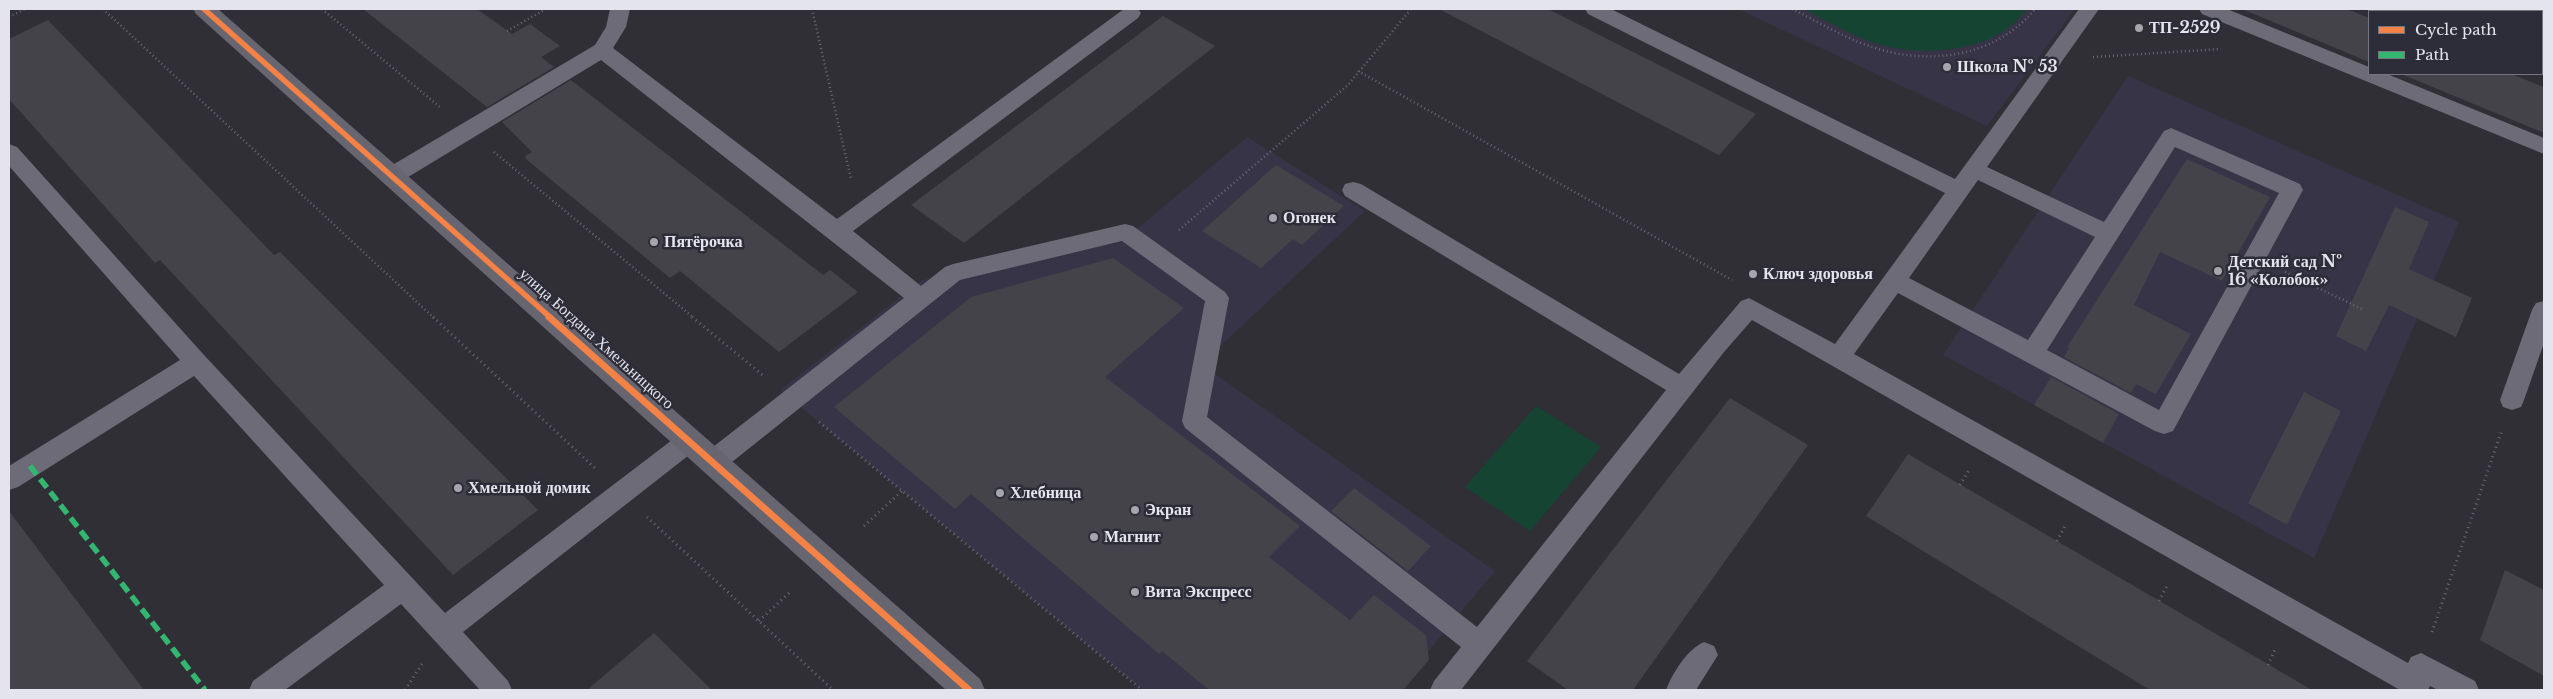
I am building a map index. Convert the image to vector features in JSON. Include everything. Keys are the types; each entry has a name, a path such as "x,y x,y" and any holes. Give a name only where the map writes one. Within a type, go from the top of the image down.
{"street":[{"name":"улица Богдана Хмельницкого","path":"204,9 969,690"}],"lane":[{"path":"392,176 602,50 616,27 620,9"},
{"path":"1594,9 1959,191"},
{"path":"1839,357 2089,9"},
{"path":"2209,9 2368,74"},
{"path":"837,231 1132,12"},
{"path":"602,50 837,231 921,299"},
{"path":"2370,75 2544,146"},
{"path":"1894,281 2164,424 2292,190 2171,136 2032,354"},
{"path":"9,152 196,362 498,690"},
{"path":"1974,170 2108,234"},
{"path":"1353,190 1682,388"},
{"path":"713,462 952,274 1125,232 1217,298 1194,421 1480,646"},
{"path":"1444,690 1682,388 1749,307 2417,680 2465,690"},
{"path":"2512,400 2544,310"},
{"path":"9,479 196,362"},
{"path":"443,631 689,441"},
{"path":"263,690 403,587"},
{"path":"1680,690 1704,655"}],"path":[{"path":"9,17 25,9"},
{"path":"103,9 833,690"},
{"path":"322,9 773,383"},
{"path":"507,31 546,9"},
{"path":"812,9 859,215"},
{"path":"1153,252 1348,86 1358,71 1411,9"},
{"path":"1792,9 1877,48 1924,55 1977,49 2000,41 2016,32 2028,20 2035,9"},
{"path":"2084,58 2208,48 2227,49"},
{"path":"1358,71 1759,295 1749,307"},
{"path":"2255,258 2364,310"},
{"path":"792,400 1142,690"},
{"path":"2417,680 2512,400"},
{"path":"864,526 902,491"},
{"path":"759,621 789,593"}],"shaded area":[{"name":"Школа № 53","path":"1738,9 2075,9 1987,126"},
{"name":"Детский сад № 16 «Колобок»","path":"2128,76 2459,222 2314,558 1943,355"},
{"path":"1247,137 1365,211 1201,364 1495,571 1396,690 1142,690 780,390 922,280 1121,242"}],"green space":[{"path":"1803,9 2026,9 2014,24 1997,35 1978,43 1957,48 1914,50 1893,48 1866,40"},
{"path":"1536,406 1601,447 1530,531 1465,487"}],"building":[{"path":"363,9 477,9 512,34 530,24 560,46 541,57 554,67 487,107"},
{"path":"1439,9 1548,9 1756,114 1719,155"},
{"path":"2242,9 2347,9 2368,18 2368,62"},
{"path":"1163,16 1215,46 964,243 911,205"},
{"path":"48,20 274,255 280,252 538,510 453,575 160,260 155,263 9,99 9,39"},
{"path":"2403,75 2514,75 2544,87 2544,133"},
{"path":"571,80 823,275 830,270 858,292 779,352 680,271 670,278 526,159 525,156 532,152 502,122"},
{"path":"2187,159 2270,197 2222,281 2160,252 2134,305 2191,334 2156,394 2136,384 2131,393 2064,357 2069,348 2067,347"},
{"name":"Огонек","path":"1276,165 1344,206 1302,245 1293,239 1261,268 1202,231"},
{"path":"2395,207 2429,222 2409,269 2472,298 2456,337 2389,305 2366,351 2336,336"},
{"path":"1113,258 1184,308 1105,377 1300,526 1269,557 1350,620 1374,595 1426,635 1429,660 1403,690 1209,690 1162,651 1159,654 971,494 955,509 834,407 971,297"},
{"path":"2051,377 2119,414 2103,443 2034,405"},
{"path":"2304,392 2341,411 2287,525 2248,503"},
{"path":"1730,398 1808,445 1633,690 1568,690 1527,661"},
{"path":"1908,454 2312,690 2150,690 1866,516"},
{"path":"1354,488 1431,546 1408,571 1331,511"},
{"path":"9,511 144,690 9,690"},
{"path":"2505,570 2544,590 2544,676 2480,640"},
{"path":"654,633 712,690 587,690"}],"marked path":[{"path":"30,466 205,690"}],"cycle path":[{"path":"204,9 969,690"}],"place":[{"name":"ТП-2529","path":"2139,28"},
{"name":"Школа № 53","path":"1947,67"},
{"name":"Огонек","path":"1273,218"},
{"name":"Пятёрочка","path":"654,242"},
{"name":"Детский сад № 16 «Колобок»","path":"2218,271"},
{"name":"Ключ здоровья","path":"1753,274"},
{"name":"Хмельной домик","path":"458,488"},
{"name":"Хлебница","path":"1000,493"},
{"name":"Экран","path":"1135,510"},
{"name":"Магнит","path":"1094,537"},
{"name":"Вита Экспресс","path":"1135,592"}]}
